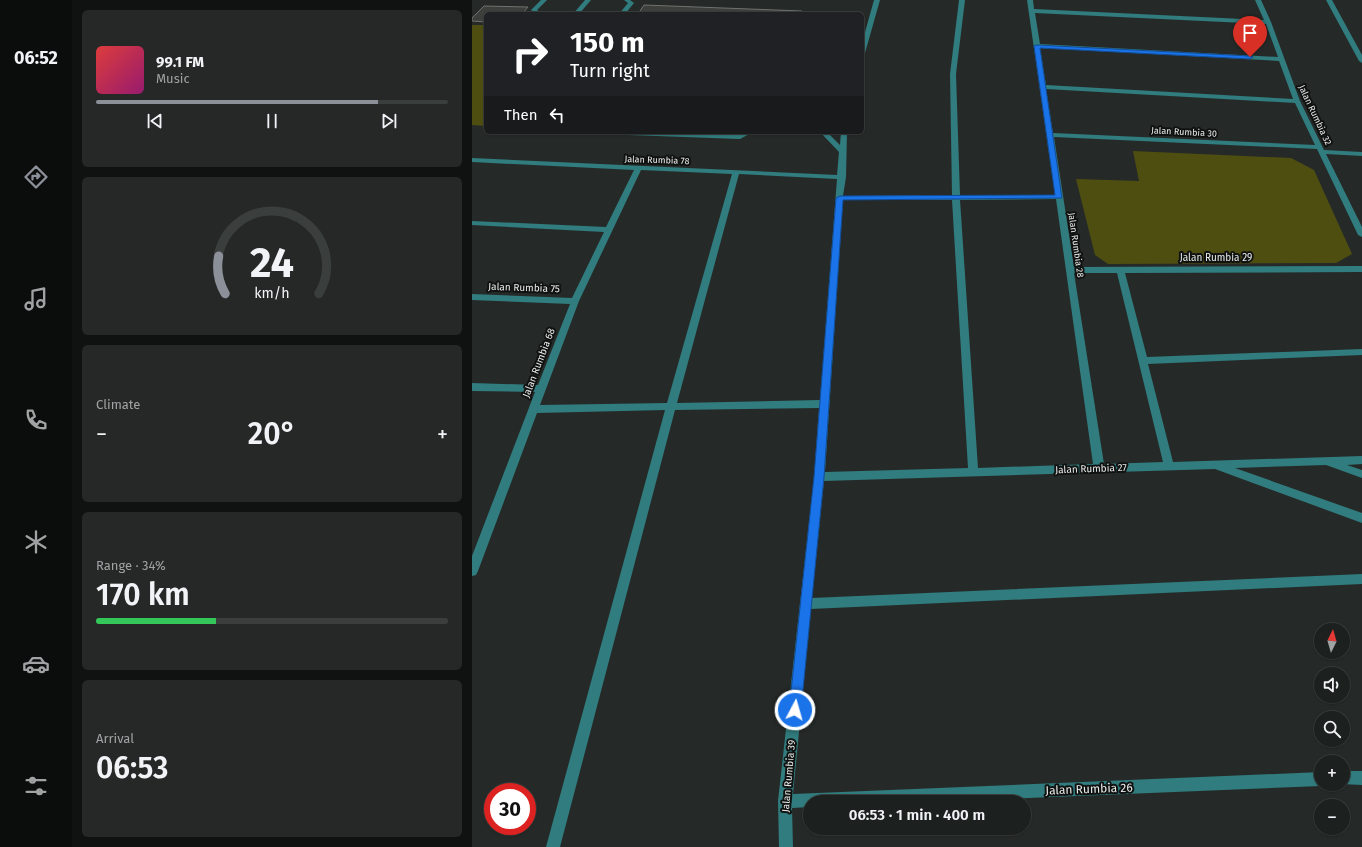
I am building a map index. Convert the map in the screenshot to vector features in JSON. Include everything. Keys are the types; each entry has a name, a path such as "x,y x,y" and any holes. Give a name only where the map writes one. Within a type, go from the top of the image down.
{"street":[{"path":"538,12 534,10 544,0"},
{"path":"578,12 588,0"},
{"path":"624,12 631,3 627,0"},
{"path":"864,46 877,0"},
{"path":"962,0 953,74 956,197 973,472"},
{"name":"Jalan Rumbia 28","path":"1030,0 1099,468"},
{"name":"Jalan Rumbia 32","path":"1258,0 1268,22 1297,101 1362,235"},
{"path":"1329,0 1362,61"},
{"path":"1032,11 1268,22"},
{"path":"1037,46 1281,59"},
{"path":"1043,87 1297,101"},
{"path":"653,134 740,137 746,134"},
{"path":"825,134 842,151"},
{"name":"Jalan Rumbia 39","path":"786,847 785,801 819,477 842,177 844,134"},
{"name":"Jalan Rumbia 30","path":"1050,135 1320,150 1362,154"},
{"name":"Jalan Rumbia 78","path":"472,160 842,177"},
{"name":"Jalan Rumbia 68","path":"472,571 540,389 575,301 638,168"},
{"path":"553,847 671,406 736,172"},
{"path":"840,198 1059,197"},
{"path":"472,223 609,230"},
{"name":"Jalan Rumbia 29","path":"1070,270 1362,269"},
{"path":"1120,270 1168,466"},
{"name":"Jalan Rumbia 75","path":"472,297 575,301"},
{"path":"1143,361 1362,352"},
{"path":"472,387 540,389"},
{"path":"533,409 824,404"},
{"name":"Jalan Rumbia 27","path":"819,477 1362,460"},
{"path":"1325,461 1362,474"},
{"path":"1213,465 1362,518"},
{"path":"806,604 1362,579"},
{"path":"1350,778 1362,778"},
{"name":"Jalan Rumbia 26","path":"785,801 1314,779"}],"shaded area":[{"path":"472,25 484,25 484,126 472,125"},
{"path":"1133,151 1291,158 1314,170 1352,254 1336,263 1108,264 1095,255 1076,179 1139,181"}],"building":[{"path":"644,5 802,11 801,12 639,12"},
{"path":"484,6 528,7 524,12 484,12 484,22 472,21 472,18"}],"route":[{"path":"795,710 819,477 840,198 1059,197 1037,46 1250,57"}]}
